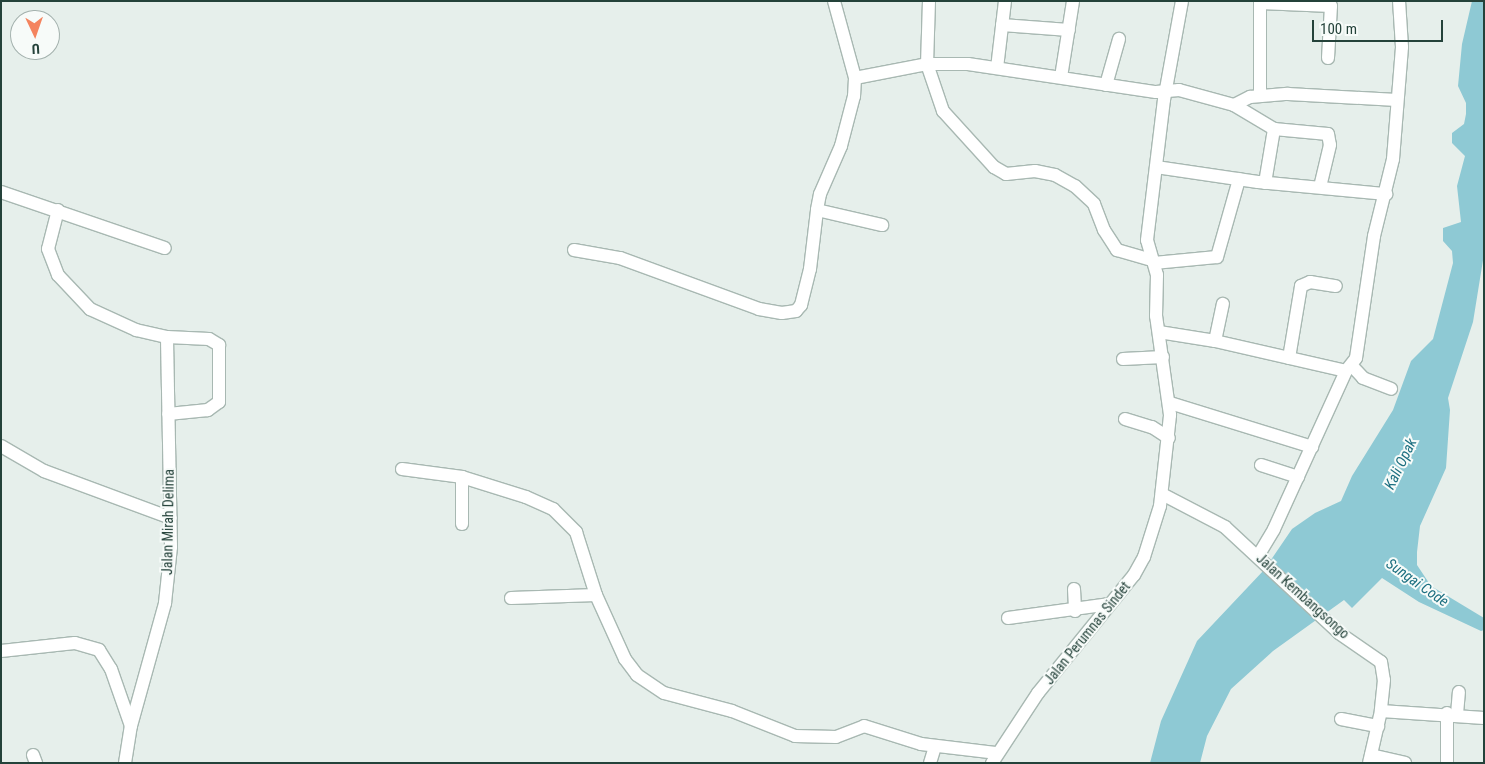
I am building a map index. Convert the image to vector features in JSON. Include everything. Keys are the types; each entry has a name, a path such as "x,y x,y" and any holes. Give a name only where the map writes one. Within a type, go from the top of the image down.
{"street":[{"path":"574,250 620,258 759,309 782,313 796,311 802,305 810,269 820,194 841,146 854,96 855,78 834,1"},
{"path":"929,1 927,64 943,111 994,167 1006,174 1035,171 1055,175 1075,186 1094,204 1104,230 1117,250 1153,261 1217,257 1239,179"},
{"path":"997,68 1005,1"},
{"path":"1060,77 1073,1"},
{"name":"Jalan Perumnas Sindet","path":"995,758 1034,699 1142,562 1162,494 1170,403 1159,332 1153,261 1147,240 1166,90 1182,1"},
{"path":"1258,556 1298,477 1349,368 1367,293 1374,236 1386,194 1393,159 1402,47 1399,1"},
{"path":"1260,96 1260,2 1331,6 1328,58"},
{"path":"1002,25 1069,30"},
{"path":"1106,85 1119,39"},
{"path":"855,78 927,64 968,64 1106,85 1192,92 1234,105 1274,129 1328,134 1330,144 1320,187"},
{"path":"1234,105 1240,100 1260,96 1397,100"},
{"path":"1265,183 1274,129"},
{"path":"1156,167 1265,183 1386,194"},
{"path":"1,192 165,248"},
{"path":"58,210 48,250 58,275 90,309 136,330 167,337 215,340 221,351 219,402 208,410 168,414"},
{"path":"817,210 882,225"},
{"path":"1289,358 1301,286 1310,282 1336,286"},
{"path":"1215,341 1223,304"},
{"path":"1159,332 1215,341 1289,358 1349,368 1363,378 1391,388"},
{"name":"Jalan Mirah Delima","path":"125,763 131,726 165,603 171,518 167,337"},
{"path":"1123,359 1163,356"},
{"path":"1170,403 1312,447"},
{"path":"1125,419 1152,427 1168,438"},
{"path":"1,446 38,468 171,518"},
{"path":"1261,465 1298,477"},
{"path":"402,469 462,478 541,502 568,522 581,544 596,595 630,667 664,693 732,711 795,736 836,737 864,726 935,747 995,758"},
{"path":"462,478 462,524"},
{"name":"Jalan Kembangsongo","path":"1162,494 1216,521 1258,556 1339,632 1381,662 1384,680 1381,710 1370,759"},
{"path":"1074,589 1075,611"},
{"path":"511,598 596,595"},
{"path":"1008,618 1075,611 1110,604"},
{"path":"1,650 75,643 99,650 111,669 131,726"},
{"path":"1447,763 1452,714 1459,692"},
{"path":"1381,710 1452,714 1484,718"},
{"path":"1341,719 1378,726"},
{"path":"930,763 935,747"},
{"path":"1370,759 1405,763"}],"water":[{"path":"1472,1 1484,1 1484,254 1473,322 1448,398 1450,410 1446,468 1420,526 1417,565 1431,586 1484,618 1484,630 1481,631 1419,602 1382,578 1352,608 1344,600 1273,651 1231,689 1207,736 1200,763 1150,763 1161,721 1197,641 1264,570 1292,529 1315,513 1341,501 1352,476 1393,410 1411,361 1433,339 1453,263 1452,251 1443,241 1443,228 1461,222 1457,186 1465,156 1452,143 1452,133 1464,124 1466,114 1466,103 1458,86 1462,44"}],"water label":[{"name":"Kali Opak","path":"1401,464"},
{"name":"Sungai Code","path":"1417,583"}]}
